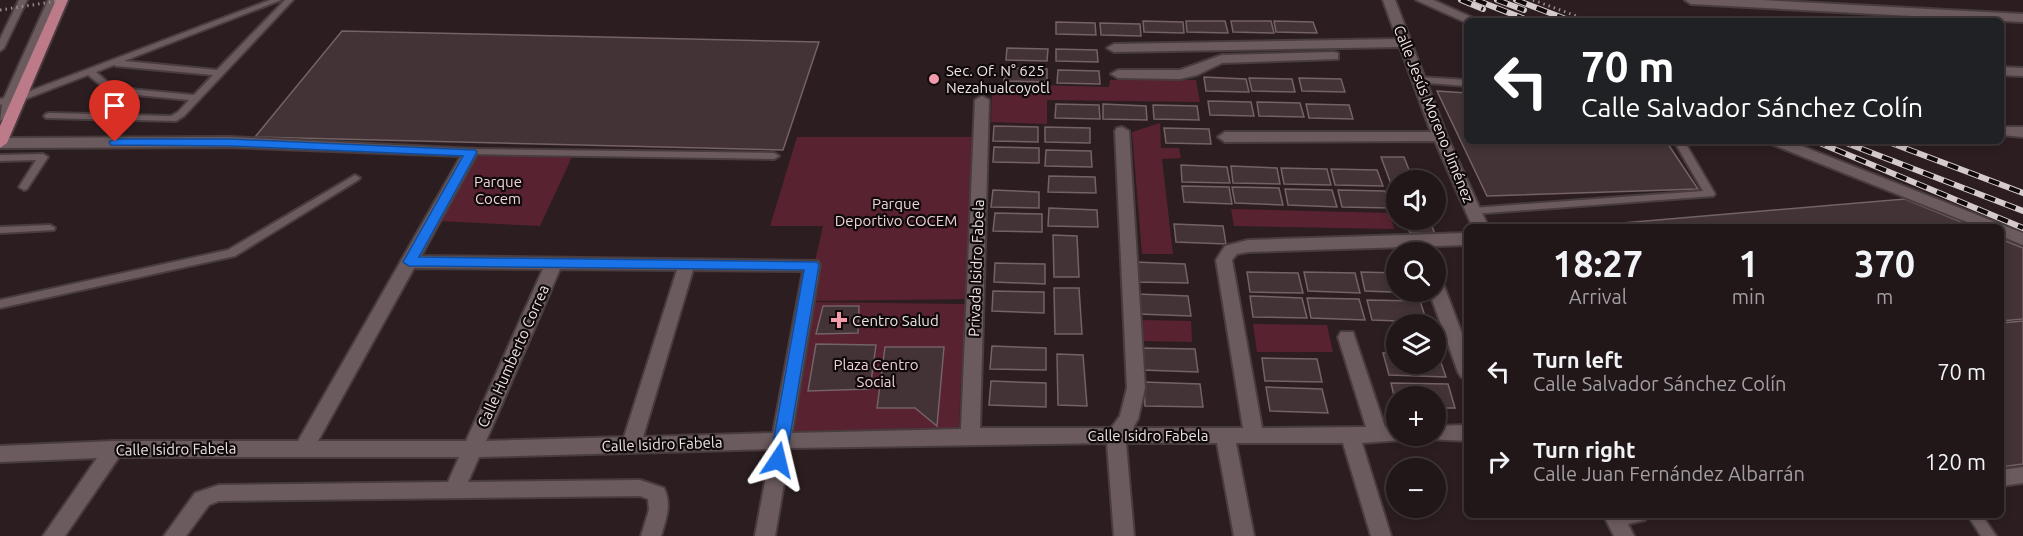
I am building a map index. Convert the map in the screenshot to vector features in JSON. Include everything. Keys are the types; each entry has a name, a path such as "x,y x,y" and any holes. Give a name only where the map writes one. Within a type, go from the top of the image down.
{"main road":[{"path":"0,143 9,100 63,0"}],"street":[{"name":"Calle Jesús Moreno Jiménez","path":"1389,0 1440,136 1479,224"},
{"path":"1422,0 1467,18"},
{"path":"1691,0 2023,18"},
{"path":"1114,48 1404,43"},
{"path":"1118,74 1185,74 1222,58 1334,56 1343,53 1350,45"},
{"path":"2004,71 2023,72"},
{"name":"Privada Isidro Fabela","path":"970,436 982,100"},
{"path":"1122,131 1136,388 1129,420 1116,435 1124,536"},
{"path":"2004,131 2023,132"},
{"path":"1225,137 1440,136"},
{"path":"0,143 230,142 471,152 305,447"},
{"path":"1784,144 1986,224"},
{"path":"2004,231 2023,239"},
{"path":"1446,243 1464,240"},
{"path":"1254,435 1224,260 1230,250 1248,246 1386,247"},
{"path":"409,262 812,265 765,536"},
{"name":"Calle Humberto Correa","path":"455,489 554,263"},
{"path":"631,445 687,264"},
{"path":"1443,302 1462,346"},
{"path":"1347,337 1386,433"},
{"path":"1446,434 1464,433"},
{"path":"1350,435 1381,536"},
{"name":"Calle Isidro Fabela","path":"0,454 114,449 305,447 471,449 970,436 1386,435"},
{"path":"1225,436 1244,536"},
{"path":"53,536 114,449"},
{"path":"2004,478 2023,475"},
{"path":"174,536 202,499 219,493 455,489 640,489 657,495 659,510 651,536"},
{"path":"1614,518 1624,536"}],"lane":[{"path":"0,48 23,0"},
{"path":"0,118 52,0"},
{"path":"9,100 90,72 277,0"},
{"path":"49,116 164,120 182,114 217,74 290,0"},
{"path":"112,63 217,74"},
{"path":"90,72 107,86 117,90 196,98"},
{"path":"1419,80 1464,83"},
{"path":"1473,211 1710,194 1681,144"},
{"path":"471,152 774,156"},
{"path":"0,158 43,157 24,187"},
{"path":"0,304 231,253 355,178"},
{"path":"0,230 50,228"},
{"path":"1976,518 1989,536"}],"path":[{"path":"0,10 63,0"},
{"path":"1533,0 1582,18"}],"green space":[{"path":"1110,80 1196,80 1200,102 1047,100 1047,124 991,122 992,84 1109,87"},
{"path":"1160,123 1161,148 1179,148 1181,158 1162,159 1173,254 1142,254 1132,132"},
{"name":"Parque Deportivo COCEM","path":"797,137 976,137 967,299 806,301 823,226 770,226"},
{"name":"Parque Cocem","path":"477,155 572,157 540,226 438,221"},
{"path":"1231,209 1386,213 1386,229 1234,226"},
{"name":"Plaza Centro Social","path":"807,302 965,304 958,441 774,444"},
{"path":"1142,320 1191,321 1192,342 1143,341"},
{"path":"1253,324 1327,325 1333,352 1257,352"}],"building":[{"path":"1143,21 1183,22 1184,33 1144,32"},
{"path":"1186,21 1225,21 1228,33 1187,32"},
{"path":"1231,21 1271,21 1274,33 1233,32"},
{"path":"1274,21 1313,22 1317,33 1276,32"},
{"path":"1056,22 1095,23 1096,35 1056,34"},
{"path":"1100,23 1140,24 1141,36 1101,35"},
{"path":"342,31 819,42 783,150 255,137"},
{"path":"1007,48 1048,49 1047,61 1006,60"},
{"path":"1056,49 1097,50 1098,62 1056,61"},
{"path":"1005,68 1047,69 1047,82 1004,81"},
{"path":"1058,70 1099,71 1100,84 1057,83"},
{"path":"1204,77 1246,79 1249,92 1206,91"},
{"path":"1249,78 1292,79 1295,92 1252,91"},
{"path":"1299,78 1341,79 1345,92 1302,91"},
{"path":"1437,91 1464,93 1464,144 1668,144 1698,189 1487,196"},
{"path":"1208,101 1251,102 1254,116 1210,115"},
{"path":"1257,102 1300,103 1304,117 1259,116"},
{"path":"1056,104 1099,105 1100,119 1055,118"},
{"path":"1103,104 1146,106 1147,120 1103,119"},
{"path":"1306,104 1349,105 1353,119 1309,118"},
{"path":"1153,105 1197,106 1199,120 1154,119"},
{"path":"994,126 1038,127 1038,142 993,141"},
{"path":"1045,127 1090,128 1090,143 1045,142"},
{"path":"1164,128 1209,129 1211,144 1166,143"},
{"path":"994,147 1039,148 1039,163 993,162"},
{"path":"1046,150 1091,151 1092,167 1045,166"},
{"path":"1381,157 1404,157 1409,170 1386,170"},
{"path":"1181,165 1227,167 1230,183 1182,182"},
{"path":"1231,166 1277,168 1280,184 1233,183"},
{"path":"1281,168 1327,169 1331,185 1284,184"},
{"path":"1331,169 1377,170 1383,186 1335,185"},
{"path":"1049,176 1095,177 1096,193 1048,192"},
{"path":"1182,186 1229,187 1232,204 1184,202"},
{"path":"1232,187 1279,188 1283,205 1235,203"},
{"path":"1285,189 1332,190 1337,207 1288,205"},
{"path":"993,190 1039,192 1039,208 991,207"},
{"path":"1338,190 1385,191 1386,208 1342,207"},
{"path":"1905,199 1966,224 1611,224"},
{"path":"1049,208 1097,210 1098,227 1048,226"},
{"path":"995,213 1042,214 1042,232 993,231"},
{"path":"1174,224 1223,226 1226,244 1176,242"},
{"path":"1409,230 1433,230 1435,234 1410,233"},
{"path":"1053,235 1077,236 1079,277 1054,277"},
{"path":"2004,240 2023,248 2023,319 2004,321"},
{"path":"1135,262 1185,264 1188,283 1136,282"},
{"path":"995,263 1045,264 1045,284 994,282"},
{"path":"1247,272 1298,273 1303,293 1250,292"},
{"path":"1304,272 1355,273 1360,293 1308,291"},
{"path":"1361,272 1386,273 1386,292 1365,291"},
{"path":"1054,288 1079,288 1082,334 1055,334"},
{"path":"993,291 1044,292 1044,313 992,311"},
{"path":"1137,294 1188,296 1191,316 1138,314"},
{"path":"1250,296 1302,298 1307,318 1253,317"},
{"path":"1307,298 1359,299 1365,320 1311,318"},
{"path":"1367,300 1420,302 1424,314 1386,314 1386,321 1372,320"},
{"name":"Centro Salud","path":"823,306 859,306 858,333 816,334"},
{"path":"2023,321 2023,464 2004,467 2004,323"},
{"path":"816,344 876,345 870,389 808,391"},
{"path":"992,346 1046,348 1046,370 990,369"},
{"path":"885,347 944,347 937,426 915,408 877,408"},
{"path":"1141,348 1195,349 1198,372 1142,370"},
{"path":"1057,354 1083,355 1087,406 1058,405"},
{"path":"1262,358 1317,359 1322,382 1265,381"},
{"path":"1445,374 1446,377 1389,375"},
{"path":"991,381 1046,383 1046,407 989,405"},
{"path":"1144,382 1200,384 1203,407 1145,406"},
{"path":"1391,383 1448,384 1455,408 1446,408 1446,386 1392,386"},
{"path":"1266,387 1322,389 1328,413 1270,411"}],"railway":[{"path":"1461,0 1483,9"},
{"path":"1476,0 1522,18"},
{"path":"1497,0 1524,10"},
{"path":"1516,0 1563,18"},
{"path":"1822,144 2023,228"},
{"path":"1849,144 2023,211"},
{"path":"1894,144 2023,193"}],"place":[{"name":"Sec. Of. N° 625 Nezahualcoyotl","path":"934,79"},
{"name":"Centro Salud","path":"839,320"}],"route":[{"path":"115,142 230,142 471,152 409,262 812,265 778,460"}]}
